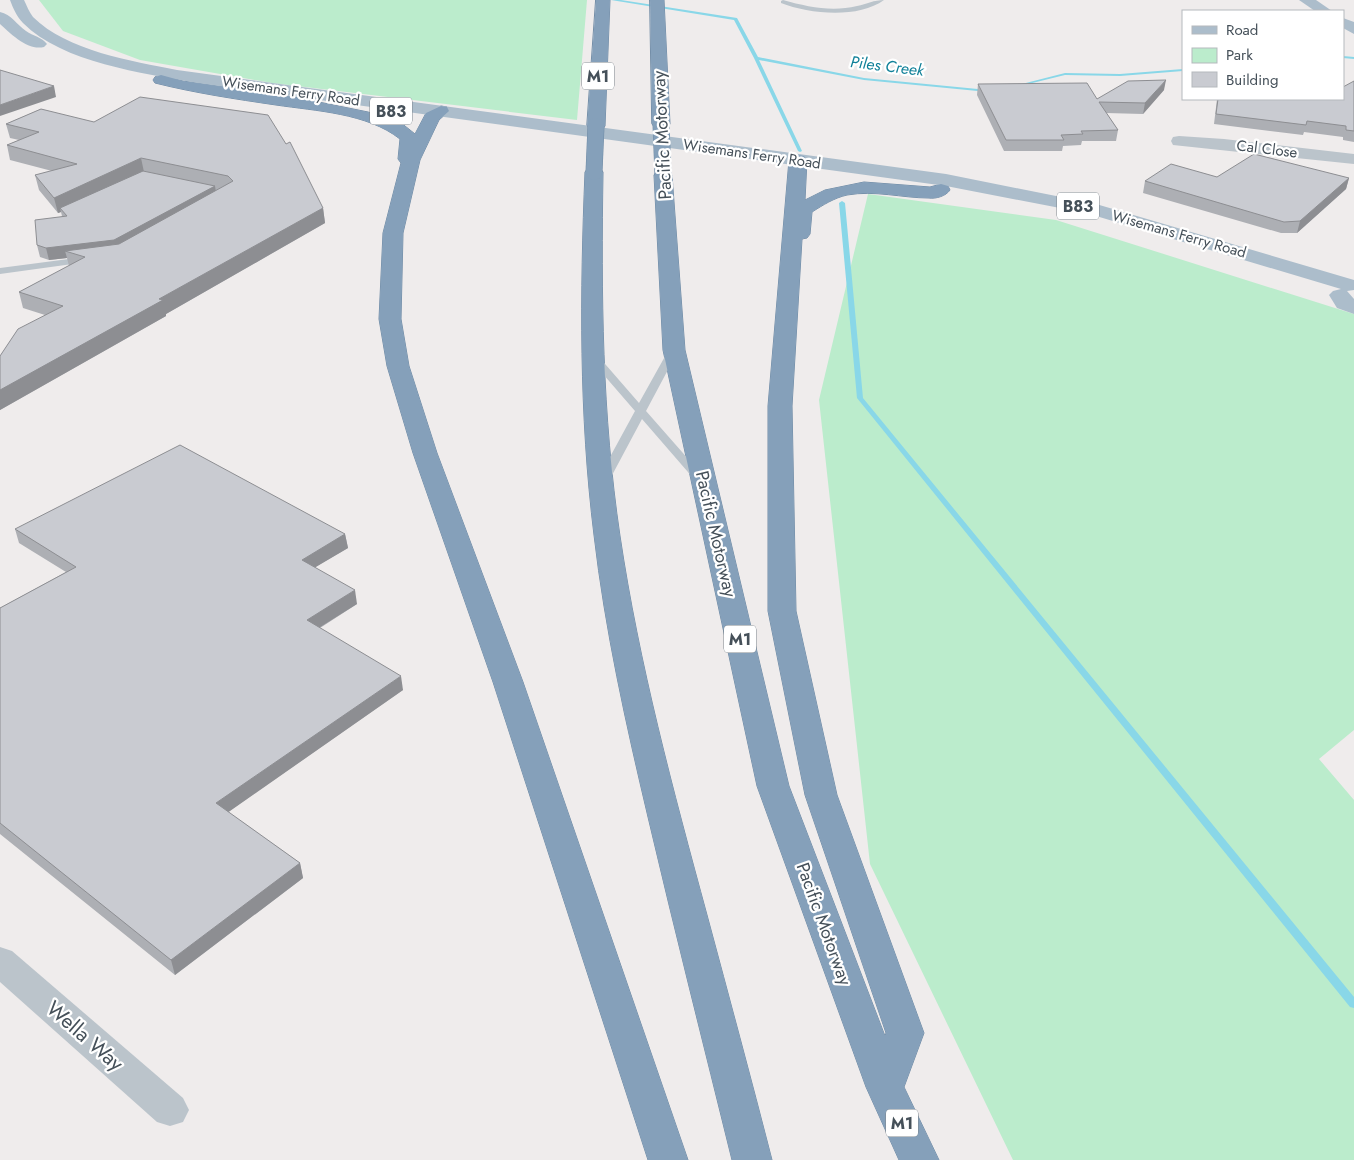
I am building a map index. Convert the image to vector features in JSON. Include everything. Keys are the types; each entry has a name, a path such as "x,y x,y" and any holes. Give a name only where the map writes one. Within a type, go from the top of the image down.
{"highway":[{"name":"M1","path":"603,0 594,172 591,354 601,486 629,661 650,756 752,1160"},
{"name":"Pacific Motorway","path":"657,0 663,175 674,350 773,786 885,1087 919,1160"},
{"path":"161,80 339,110 385,120 400,127 409,137 410,145 407,158 411,160"},
{"path":"436,114 411,160 393,233 390,319 398,366 425,453 508,682 668,1160"},
{"path":"797,166 780,406 782,612 821,795 905,1033 885,1087"},
{"path":"793,240 800,238 803,210 812,202 826,195 869,187 931,193 941,190"}],"main road":[{"name":"Wisemans Ferry Road","path":"17,0 27,20 39,29 74,48 103,58 196,78 797,166 941,190 1083,218 1350,293"},
{"path":"1306,0 1323,10"},
{"name":"Wisemans Ferry Road","path":"0,16 21,35 55,52 106,69 161,80 436,114"},
{"name":"Wisemans Ferry Road","path":"797,166 946,180 1089,208 1350,293"}],"street":[{"name":"Cal Close","path":"1179,141 1224,144 1354,159"},
{"name":"Wella Way","path":"0,961 170,1110"}],"lane":[{"path":"783,2 803,8 830,10 868,5 881,0"},
{"path":"0,271 89,260"},
{"path":"601,486 674,350"},
{"path":"591,354 705,484"}],"green space":[{"path":"39,0 587,0 577,120 272,83 140,60 63,31"},
{"path":"868,194 1056,220 1354,314 1354,730 1319,759 1354,800 1354,1160 1013,1160 870,864 819,400"}],"building":[{"path":"0,70 54,86 0,105"},
{"path":"1166,80 1145,103 1099,102 1118,130 1081,131 1083,134 1061,135 1064,140 1006,140 978,84 1087,83 1097,99 1128,81"},
{"path":"1354,81 1354,131 1346,130 1346,126 1307,121 1306,125 1216,114 1218,100 1344,100 1344,86"},
{"path":"140,97 268,115 286,144 290,142 323,208 159,299 163,300 0,390 0,356 18,329 63,306 19,292 85,257 65,251 119,244 233,181 228,176 141,158 54,198 35,175 77,164 7,145 39,132 6,124 41,109 94,122"},
{"path":"1254,154 1349,178 1300,221 1284,222 1145,181 1171,164 1217,177"},
{"path":"143,171 215,186 114,240 46,248 37,245 35,220 67,216 60,208"},
{"path":"180,445 345,534 302,560 355,590 307,620 401,676 216,803 300,863 171,960 0,823 0,608 76,567 15,529"}],"waterway":[{"name":"Piles Creek","path":"613,0 736,19 756,58"},
{"name":"Piles Creek","path":"1344,57 1354,58"},
{"name":"Piles Creek","path":"756,58 864,79 988,91"},
{"path":"756,58 800,151"},
{"name":"Piles Creek","path":"1016,86 1065,74 1120,75 1182,70"},
{"path":"842,203 860,398 1354,1004"}]}
